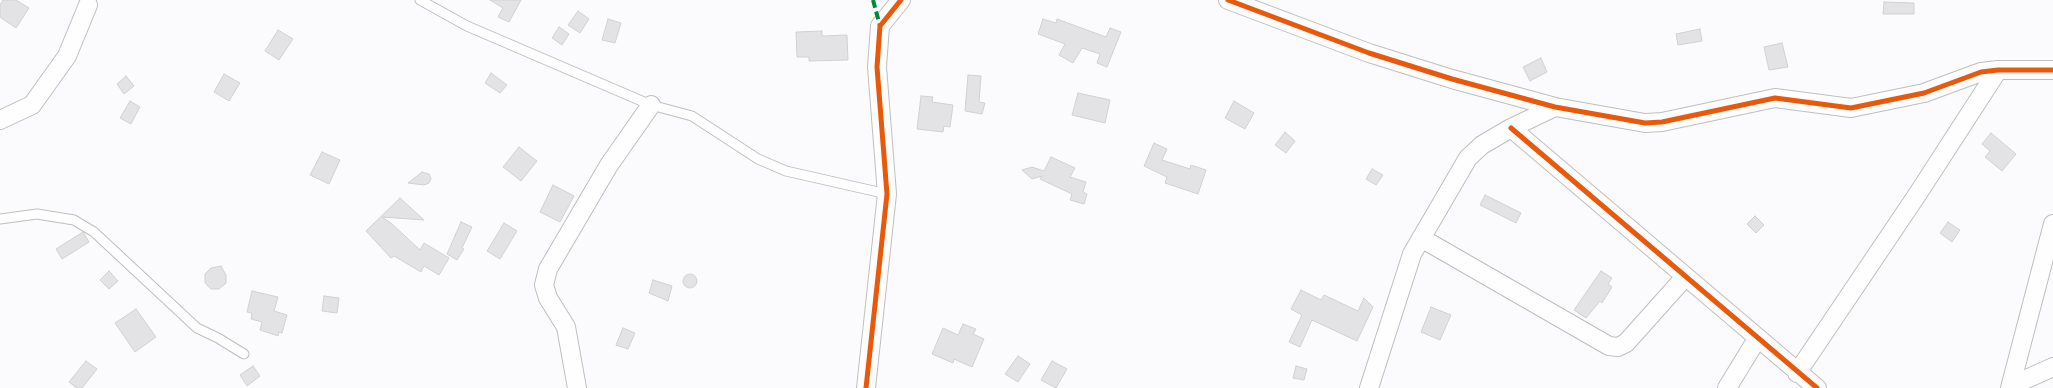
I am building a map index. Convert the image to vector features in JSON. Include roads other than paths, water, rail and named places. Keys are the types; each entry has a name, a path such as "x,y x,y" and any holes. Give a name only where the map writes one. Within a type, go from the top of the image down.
{"street":[{"path":"866,388 887,194 877,67 880,26 901,0"},
{"path":"1228,0 1368,54 1555,108 1645,122 1662,122 1775,98 1851,108 1924,93 1960,78 1998,70 2053,70"},
{"path":"0,120 32,105 67,56 86,2"},
{"path":"1797,373 1917,195 1998,70"},
{"path":"577,388 566,327 548,298 544,285 548,269 609,165 651,105"},
{"path":"1369,388 1412,254 1468,158 1482,144 1511,128 1555,108"},
{"path":"1511,128 1797,373 1817,388"},
{"path":"2011,387 2053,224"},
{"path":"1421,238 1609,346 1618,347 1626,343 1685,277"},
{"path":"1727,388 1757,339"},
{"path":"2011,387 2053,367"}],"lane":[{"path":"420,0 467,26 651,105 692,116 758,159 786,171 887,194"},
{"path":"0,219 37,214 74,220 94,232 196,328 218,338 244,354"}]}
